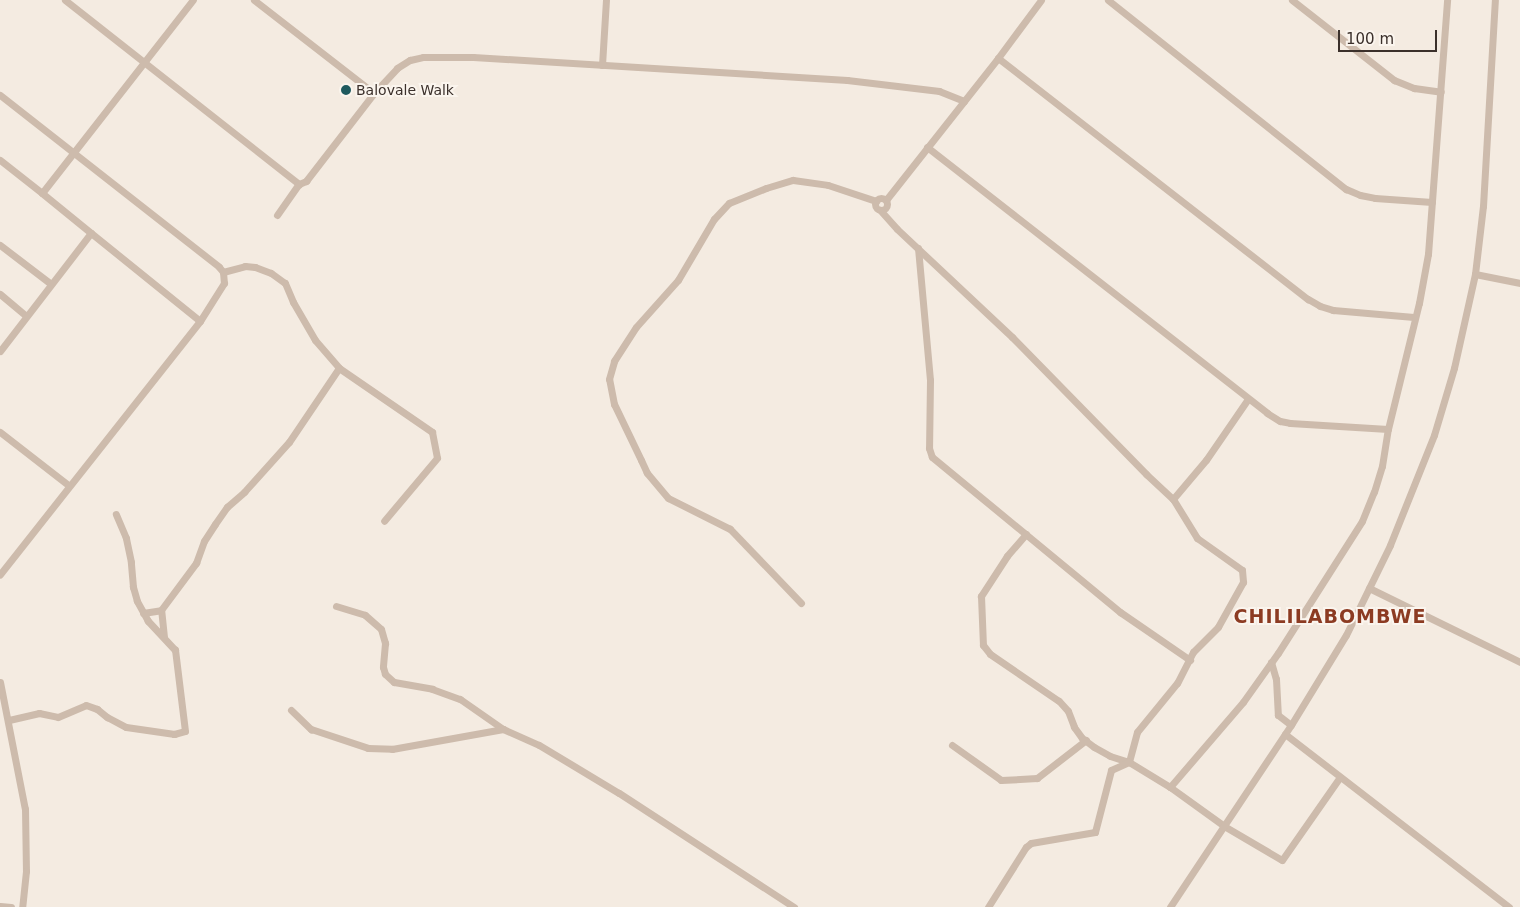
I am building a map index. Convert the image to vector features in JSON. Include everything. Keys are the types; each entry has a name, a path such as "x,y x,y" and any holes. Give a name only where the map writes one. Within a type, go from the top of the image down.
{"street":[{"path":"65,0 299,184"},
{"path":"42,193 193,0"},
{"path":"254,0 374,93"},
{"path":"602,65 606,0"},
{"path":"880,210 887,206 886,200 998,58 1041,0"},
{"path":"1108,0 1346,188 1360,195 1376,198 1432,202"},
{"path":"1292,0 1394,80 1414,88 1441,92"},
{"path":"1170,787 1216,736 1271,662 1362,521 1382,466 1388,429 1428,254 1447,0"},
{"path":"1170,907 1291,725 1329,664 1390,545 1434,435 1454,368 1475,274 1483,206 1495,0"},
{"path":"278,215 299,184 306,181 374,93 403,64 423,57 473,57 885,84 939,91 964,101"},
{"path":"998,58 1308,299 1320,306 1333,310 1414,317"},
{"path":"0,95 73,151 223,272 224,283 200,321 68,485 0,574"},
{"path":"927,147 1248,399 1280,421 1388,429"},
{"path":"0,161 200,321"},
{"path":"801,603 730,529 668,498 647,473 614,404 610,379 614,361 636,327 678,280 714,219 729,203 766,188 793,180 828,185 876,201 881,198 886,200"},
{"path":"876,201 875,206 1018,342 1146,474 1173,499 1198,538 1242,570 1244,582 1218,627 1202,640 1177,683 1137,732 1129,762"},
{"path":"0,351 91,234"},
{"path":"0,245 51,284"},
{"path":"918,248 930,380 929,448 932,456 1120,612 1190,660"},
{"path":"223,272 252,266 271,273 285,283 293,302 315,340 339,368 432,432 437,458 384,521"},
{"path":"1475,274 1520,283"},
{"path":"0,294 26,316"},
{"path":"164,638 160,617 161,610 196,563 204,542 214,524 227,507 244,492 289,442 339,368"},
{"path":"1173,499 1206,460 1248,399"},
{"path":"0,432 68,485"},
{"path":"9,720 40,712 58,717 86,705 97,709 107,717 126,727 148,732 174,734 185,731 175,650 143,613 132,587 131,562 126,538 116,514"},
{"path":"1026,534 1007,556 981,596 983,646 990,654 1059,701 1068,711 1074,727 1086,740 1110,756 1129,762 1170,787 1224,826 1282,860 1340,777"},
{"path":"1369,588 1520,662"},
{"path":"336,606 365,615 381,629 385,643 383,667 385,674 394,682 460,698 502,728 539,745 603,784 794,907"},
{"path":"143,613 161,610"},
{"path":"1271,662 1276,679 1278,715 1291,725"},
{"path":"0,682 25,808 26,871 22,907"},
{"path":"290,710 311,729 368,748 392,749 502,728"},
{"path":"1285,734 1509,907"},
{"path":"952,745 1001,780 1037,778 1086,740"},
{"path":"988,907 1026,847 1031,843 1095,832 1110,770 1129,762"},
{"path":"0,906 10,907"}],"place":[{"name":"Balovale Walk","path":"346,90"}],"district":[{"name":"CHILILABOMBWE","path":"1330,617"}]}
